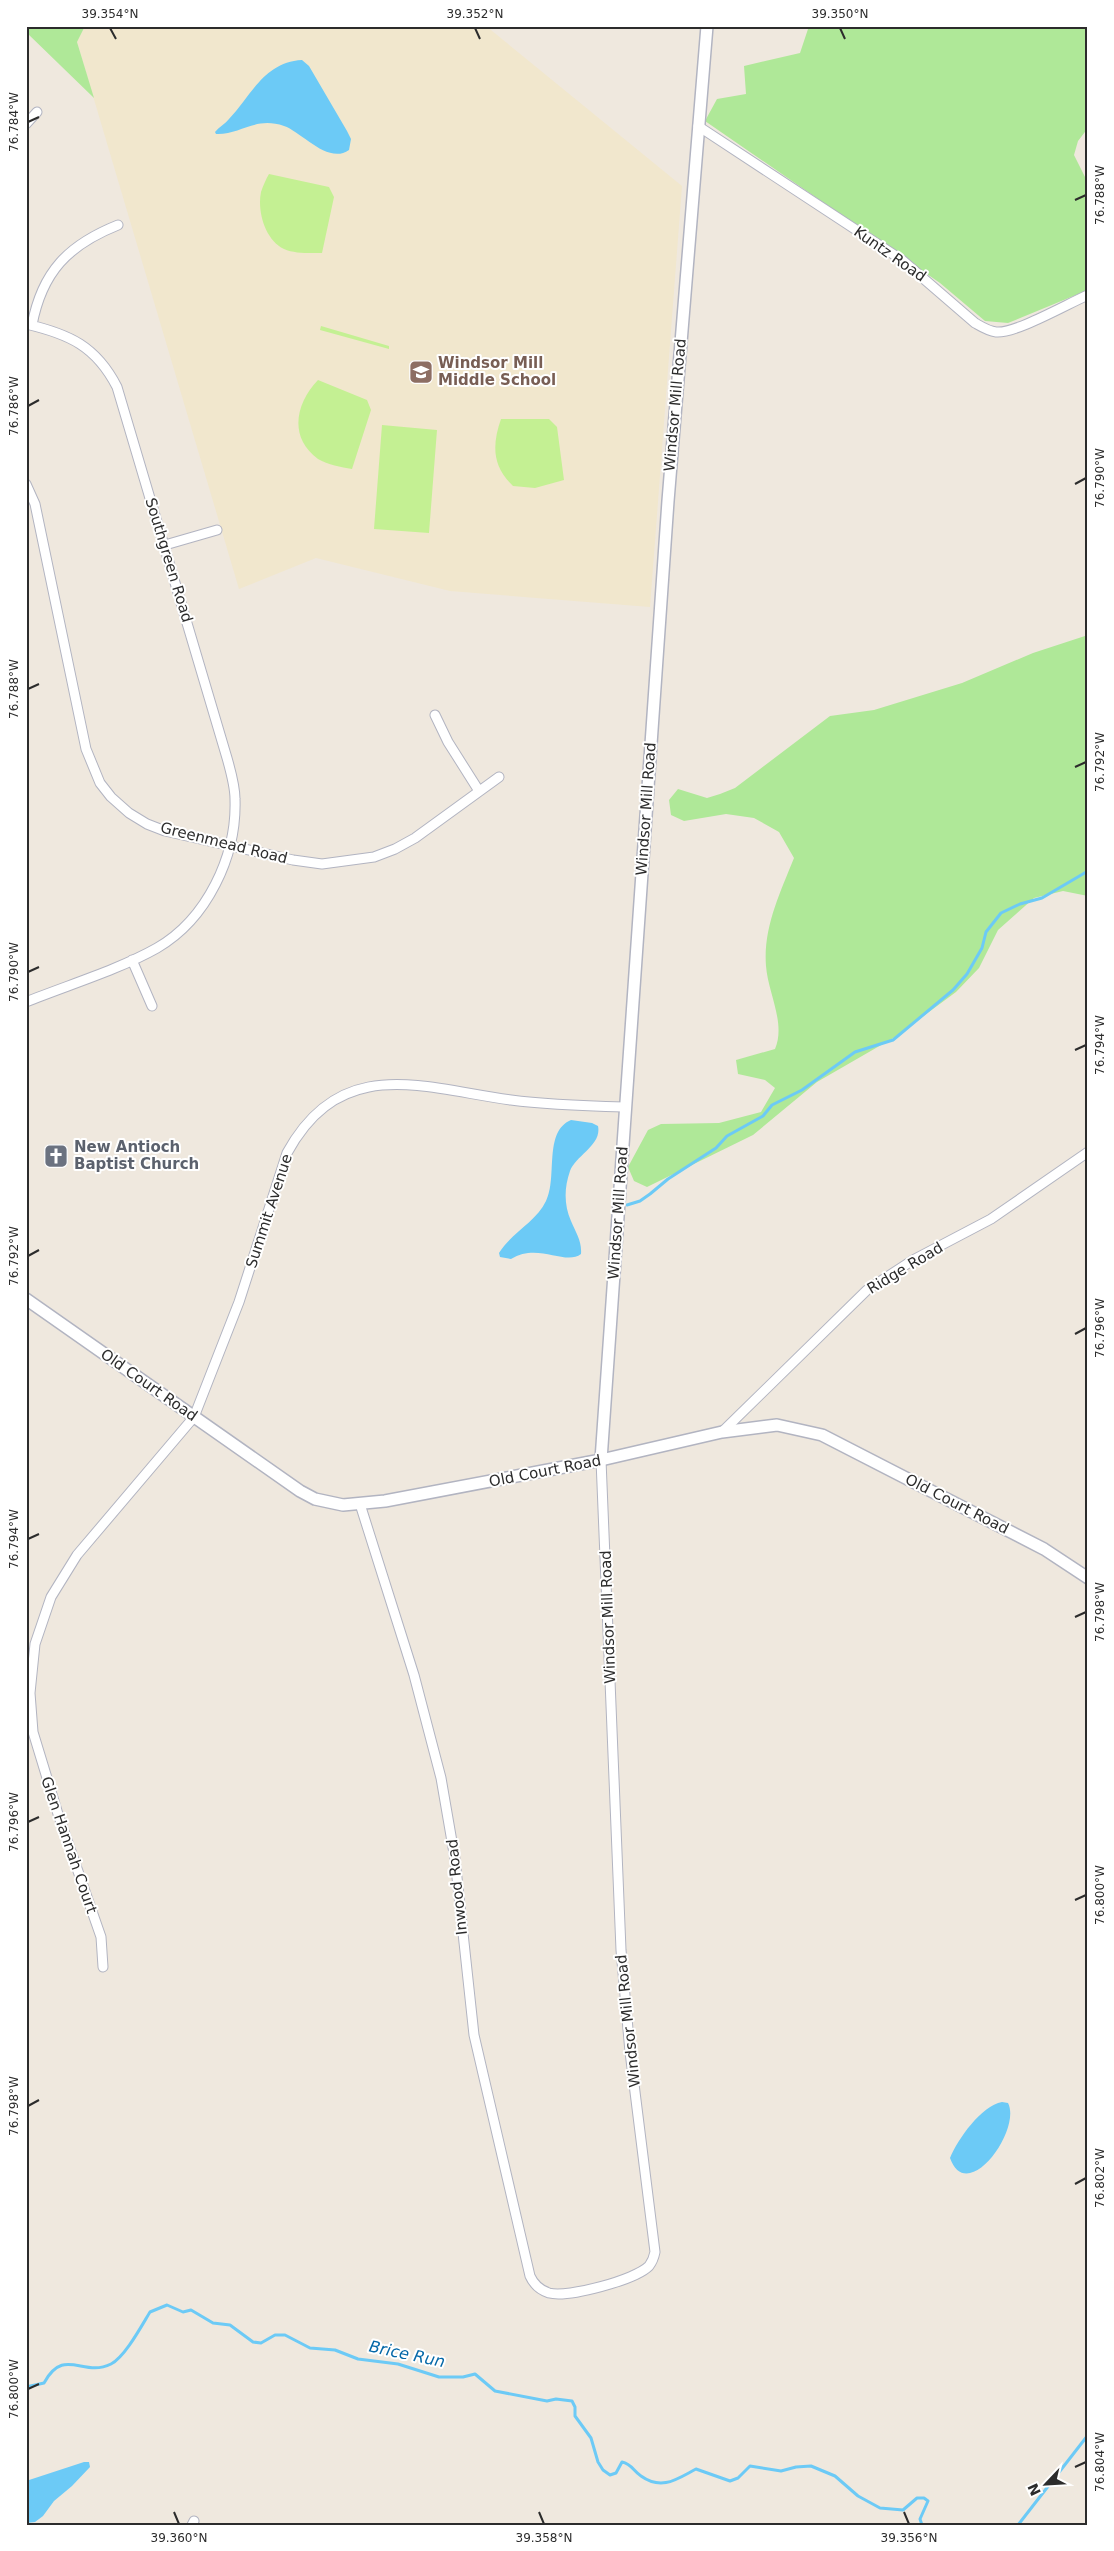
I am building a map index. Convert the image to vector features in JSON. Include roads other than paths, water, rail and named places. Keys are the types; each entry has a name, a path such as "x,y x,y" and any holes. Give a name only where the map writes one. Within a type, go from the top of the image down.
{"main road":[{"name":"Windsor Mill Road","path":"602,1460 668,501 707,26"},
{"name":"Old Court Road","path":"26,1299 194,1417 316,1499 342,1505 360,1504 602,1460 722,1432 777,1425 822,1435 1044,1550 1088,1578"}],"street":[{"path":"26,124 37,112"},
{"name":"Kuntz Road","path":"698,126 902,260 985,329 995,332 1012,329 1088,295"},
{"path":"29,325 36,302 44,285 66,255 93,236 118,225"},
{"name":"Southgreen Road","path":"26,1002 132,960 157,948 172,937 197,912 214,886 230,846 235,799 233,780 117,387 109,371 84,345 68,337 29,325"},
{"name":"Greenmead Road","path":"26,484 35,504 86,750 100,783 129,813 147,824 166,831 322,864 374,857 415,838 499,777"},
{"path":"165,545 217,530"},
{"path":"435,715 448,742 479,791"},
{"path":"132,960 152,1006"},
{"name":"Summit Avenue","path":"194,1417 239,1302 287,1153 296,1136 324,1108 358,1088 395,1083 511,1100 625,1107"},
{"name":"Ridge Road","path":"722,1432 867,1290 913,1260 991,1219 1088,1152"},
{"name":"Glen Hannah Court","path":"103,1967 101,1937 58,1814 33,1732 30,1693 35,1644 51,1597 74,1559 194,1417"},
{"name":"Windsor Mill Road","path":"530,2276 534,2284 550,2293 577,2292 637,2274 648,2267 655,2252 630,2052 621,1950 602,1460"},
{"name":"Inwood Road","path":"360,1504 414,1675 442,1778 455,1859 474,2035 530,2276"}],"water":[{"path":"302,60 309,66 347,131 351,139 349,150 341,154 324,151 291,129 274,124 256,124 225,134 216,134 215,132 237,110 268,73 289,62"},
{"path":"571,1120 592,1123 598,1126 596,1139 573,1165 567,1184 567,1209 580,1241 581,1254 575,1257 567,1257 531,1253 521,1254 511,1259 500,1257 499,1253 504,1246 536,1215 546,1201 551,1180 552,1156 557,1134 562,1126"},
{"path":"1002,2102 1008,2103 1010,2115 1007,2130 1000,2145 991,2159 980,2169 968,2173 958,2171 950,2158 964,2133 978,2116"},
{"path":"89,2462 90,2467 72,2486 54,2501 43,2516 35,2522 26,2523 26,2481"}],"waterway":[{"path":"627,1205 640,1201 668,1179 716,1148 727,1136 763,1116 772,1105 802,1090 855,1052 893,1040 953,990 967,974 982,948 986,932 1001,913 1020,904 1042,898 1088,871"},
{"name":"Brice Run","path":"26,2387 44,2383 51,2372 59,2366 67,2364 92,2368 111,2364 122,2355 150,2312 167,2305 183,2312 191,2310 213,2323 230,2325 253,2342 261,2343 275,2335 285,2335 310,2348 335,2350 358,2359 398,2364 439,2377 463,2377 475,2374 495,2391 547,2401 556,2399 572,2401 575,2407 575,2416 591,2438 598,2462 603,2470 610,2475 616,2473 622,2462 628,2464 638,2474 656,2483 676,2480 696,2469 730,2481 738,2478 750,2466 781,2471 811,2466 835,2476 858,2496 880,2508 903,2510 917,2498 924,2498 928,2501 920,2519 922,2525"},
{"path":"1018,2525 1088,2435"}],"place":[{"name":"Windsor Mill Middle School","path":"421,372"},
{"name":"New Antioch Baptist Church","path":"56,1156"}]}
